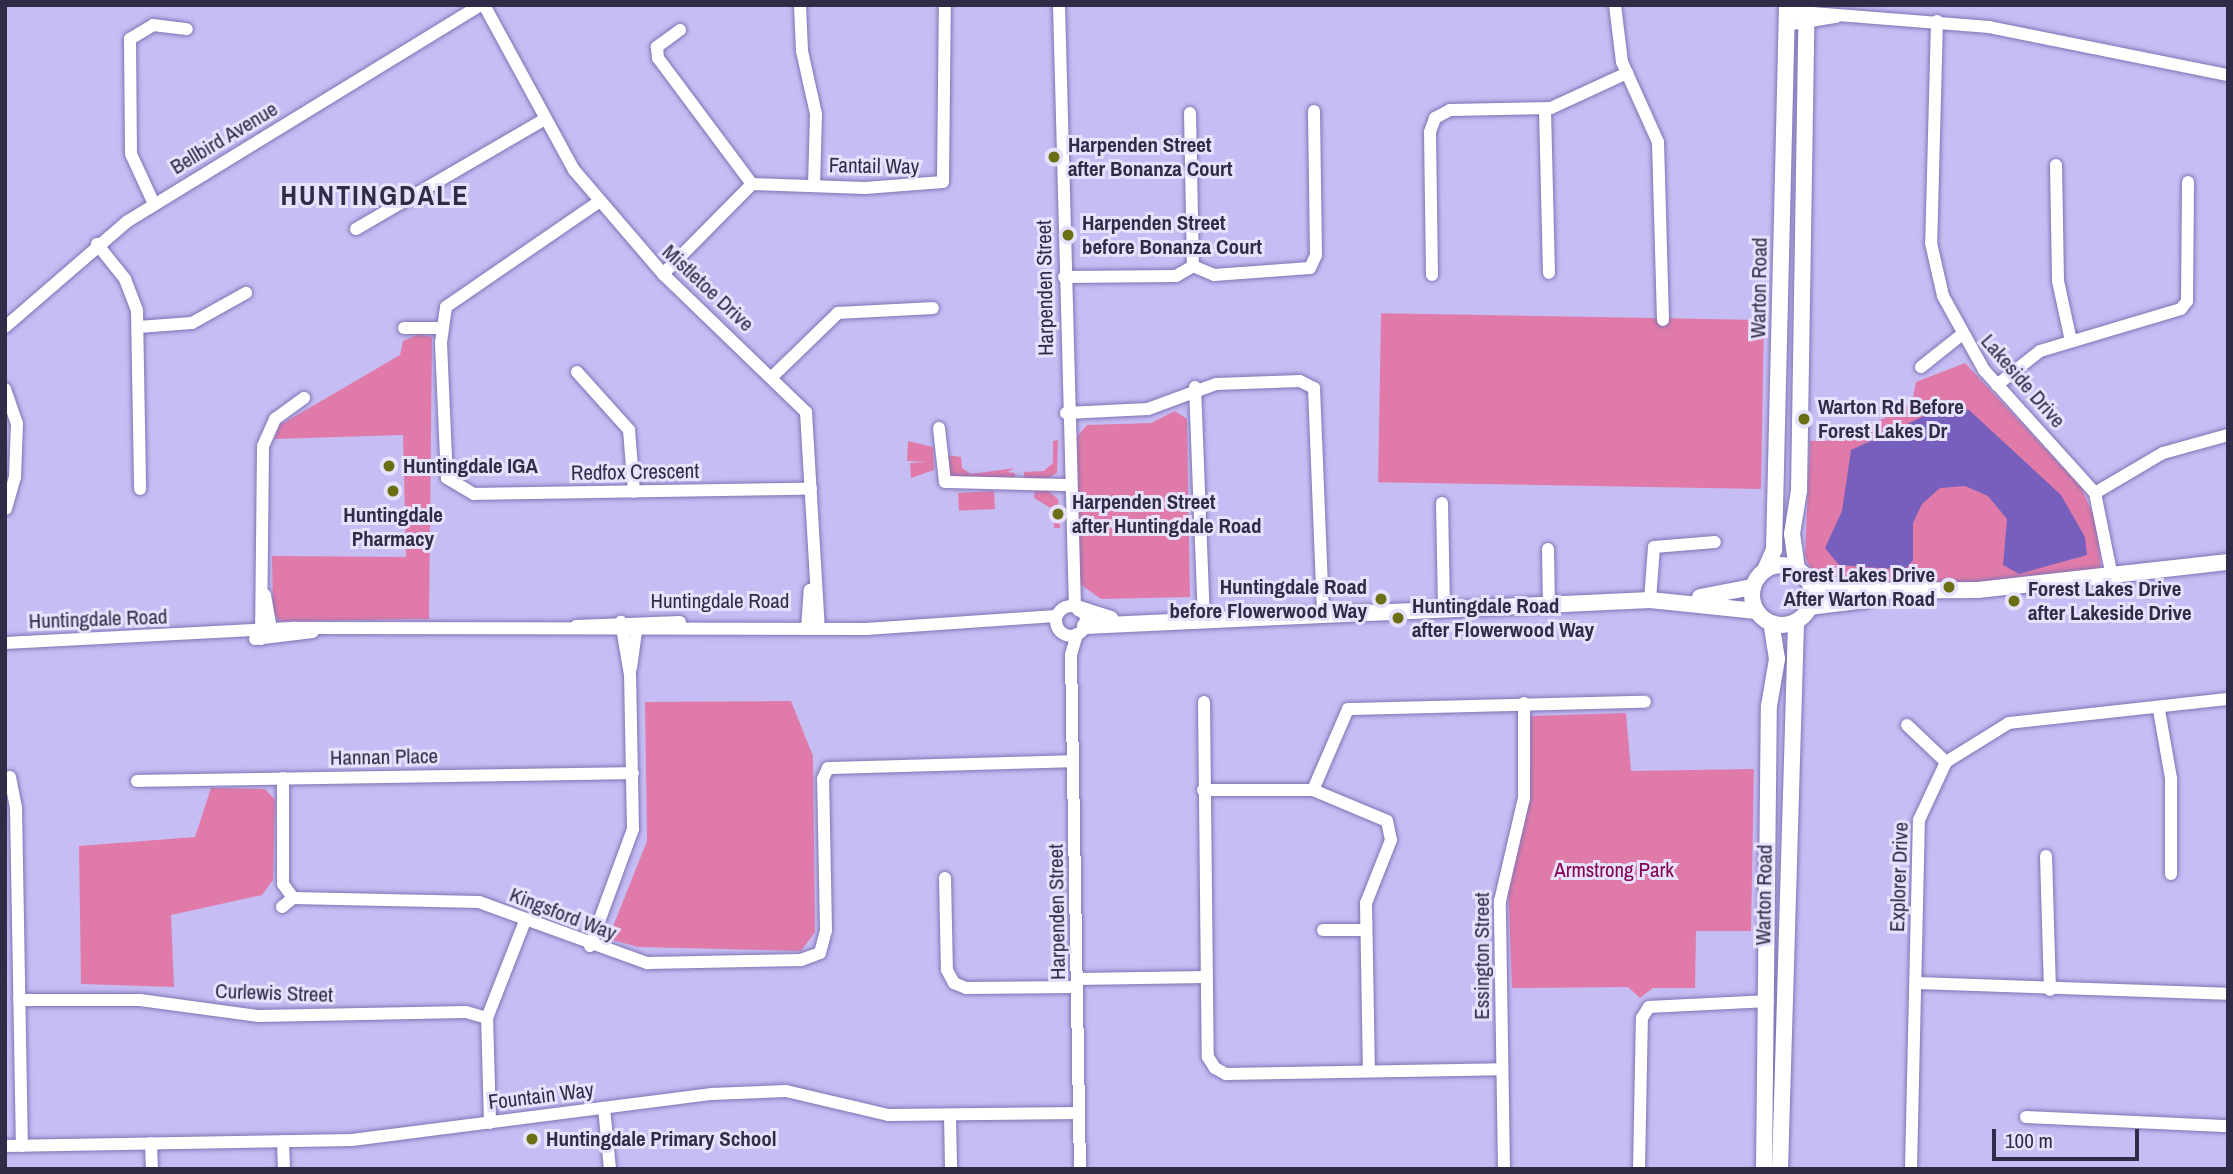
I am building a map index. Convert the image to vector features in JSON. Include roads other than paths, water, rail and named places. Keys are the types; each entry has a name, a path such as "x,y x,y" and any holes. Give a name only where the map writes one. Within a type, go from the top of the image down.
{"main road":[{"name":"Warton Road","path":"1753,587 1774,550 1787,14"},
{"name":"Warton Road","path":"1806,14 1799,491 1792,534 1809,607"},
{"path":"1765,570 1802,574 1865,592 2114,583 2228,562"},
{"path":"1081,630 1112,620 1650,600 1684,600 1756,611 1771,623 1796,622 1809,607 2114,583 2228,570"},
{"path":"1684,600 1753,587 1756,611"},
{"path":"1077,608 1112,620"},
{"name":"Warton Road","path":"1780,1169 1796,622"},
{"name":"Warton Road","path":"1764,1169 1768,1001 1769,706 1777,659 1771,623"}],"street":[{"name":"Mistletoe Drive","path":"482,5 505,40 545,119 600,201 663,274 774,376 806,412 811,489 813,625"},
{"name":"Bellbird Avenue","path":"5,327 97,244 154,204 482,5"},
{"name":"Mistletoe Drive","path":"494,5 505,40"},
{"path":"800,5 802,51 816,114 814,184"},
{"name":"Fantail Way","path":"752,184 814,184 865,188 943,182 945,5"},
{"name":"Harpenden Street","path":"1059,5 1069,570 1081,630 1071,654"},
{"path":"1615,5 1627,73 1658,142 1663,320"},
{"path":"1787,14 1937,21 2228,75"},
{"name":"Lakeside Drive","path":"1937,21 1931,243 1960,336 1997,385 2095,493"},
{"path":"154,204 131,154 130,39 153,25 187,29"},
{"path":"663,274 752,184 658,58 657,47 680,30"},
{"path":"1432,275 1430,132 1435,118 1450,110 1545,110 1627,73"},
{"path":"1193,266 1214,275 1310,268 1316,256 1314,110"},
{"path":"1545,110 1549,274"},
{"path":"1190,113 1193,266"},
{"path":"356,229 545,119"},
{"path":"2056,165 2058,281 2071,341"},
{"path":"1997,385 2040,351 2175,313 2187,301 2188,182"},
{"name":"Redfox Crescent","path":"600,201 454,299 441,328 443,465 458,489 634,492 811,489"},
{"path":"97,244 134,296 138,327 140,489"},
{"path":"1064,277 1176,276 1193,266"},
{"path":"138,327 192,323 246,293"},
{"path":"774,376 838,313 933,308"},
{"path":"404,328 441,328"},
{"path":"1922,367 1960,336"},
{"path":"577,372 629,430 634,492"},
{"path":"1314,388 1325,380"},
{"path":"1066,413 1148,409 1195,387 1300,382 1314,388"},
{"path":"1195,387 1204,618"},
{"path":"1314,388 1322,613"},
{"path":"5,389 17,422 15,477 6,509"},
{"path":"267,634 263,446 275,419 304,398"},
{"path":"939,428 945,482 1068,485"},
{"path":"2114,583 2095,493 2163,453 2228,435"},
{"path":"1442,503 1444,608"},
{"path":"1650,600 1654,547 1715,542"},
{"path":"1548,549 1549,604"},
{"name":"Harpenden Street","path":"1069,570 1058,621 1071,654 1080,1169"},
{"path":"1058,621 1077,608"},
{"path":"1058,621 1081,630"},
{"name":"Huntingdale Road","path":"5,643 313,632 637,626 881,626 1058,621"},
{"path":"630,675 637,626"},
{"path":"590,946 629,846 633,773 630,675 621,627"},
{"path":"1907,725 1946,762 2009,723 2159,710 2228,699"},
{"path":"1204,702 1206,977 1210,1072 1226,1074 1502,1069"},
{"path":"1313,790 1338,708 1645,702"},
{"name":"Essington Street","path":"1504,1169 1500,888 1524,798 1524,704"},
{"path":"2159,710 2171,778 2171,874"},
{"name":"Kingsford Way","path":"293,898 458,899 590,946 648,963 802,960 823,957 828,768 1073,761"},
{"name":"Explorer Drive","path":"1911,1169 1919,820 1946,762"},
{"name":"Hannan Place","path":"137,781 633,773"},
{"path":"10,777 22,1146"},
{"path":"282,907 293,898 284,884 283,778"},
{"path":"1203,790 1313,790 1378,814 1392,830 1366,903 1369,1071"},
{"path":"2046,856 2050,990"},
{"path":"945,878 947,970 950,987 1206,977"},
{"path":"490,1123 487,1018 524,921"},
{"path":"1323,930 1366,930"},
{"path":"1916,983 2050,990 2228,994"},
{"name":"Curlewis Street","path":"19,1000 140,1000 259,1016 466,1012 487,1018"},
{"path":"1639,1169 1642,1018 1649,1007 1768,1001"},
{"name":"Fountain Way","path":"5,1146 352,1140 604,1108 786,1091 888,1115 1079,1113"},
{"path":"604,1108 610,1169"},
{"path":"950,1115 951,1169"},
{"path":"2026,1117 2228,1126"},
{"path":"283,1141 284,1169"},
{"path":"151,1143 152,1169"}],"place":[{"name":"Harpenden Street after Bonanza Court","path":"1054,157"},
{"name":"Harpenden Street before Bonanza Court","path":"1068,235"},
{"name":"Warton Rd Before Forest Lakes Dr","path":"1804,419"},
{"name":"Huntingdale IGA","path":"389,466"},
{"name":"Huntingdale Pharmacy","path":"393,491"},
{"name":"Harpenden Street after Huntingdale Road","path":"1058,514"},
{"name":"Forest Lakes Drive After Warton Road","path":"1949,587"},
{"name":"Huntingdale Road before Flowerwood Way","path":"1381,599"},
{"name":"Forest Lakes Drive after Lakeside Drive","path":"2014,601"},
{"name":"Huntingdale Road after Flowerwood Way","path":"1398,618"},
{"name":"Huntingdale Primary School","path":"532,1139"}],"district":[{"name":"HUNTINGDALE","path":"375,195"}],"park label":[{"name":"Armstrong Park","path":"1614,870"}]}
